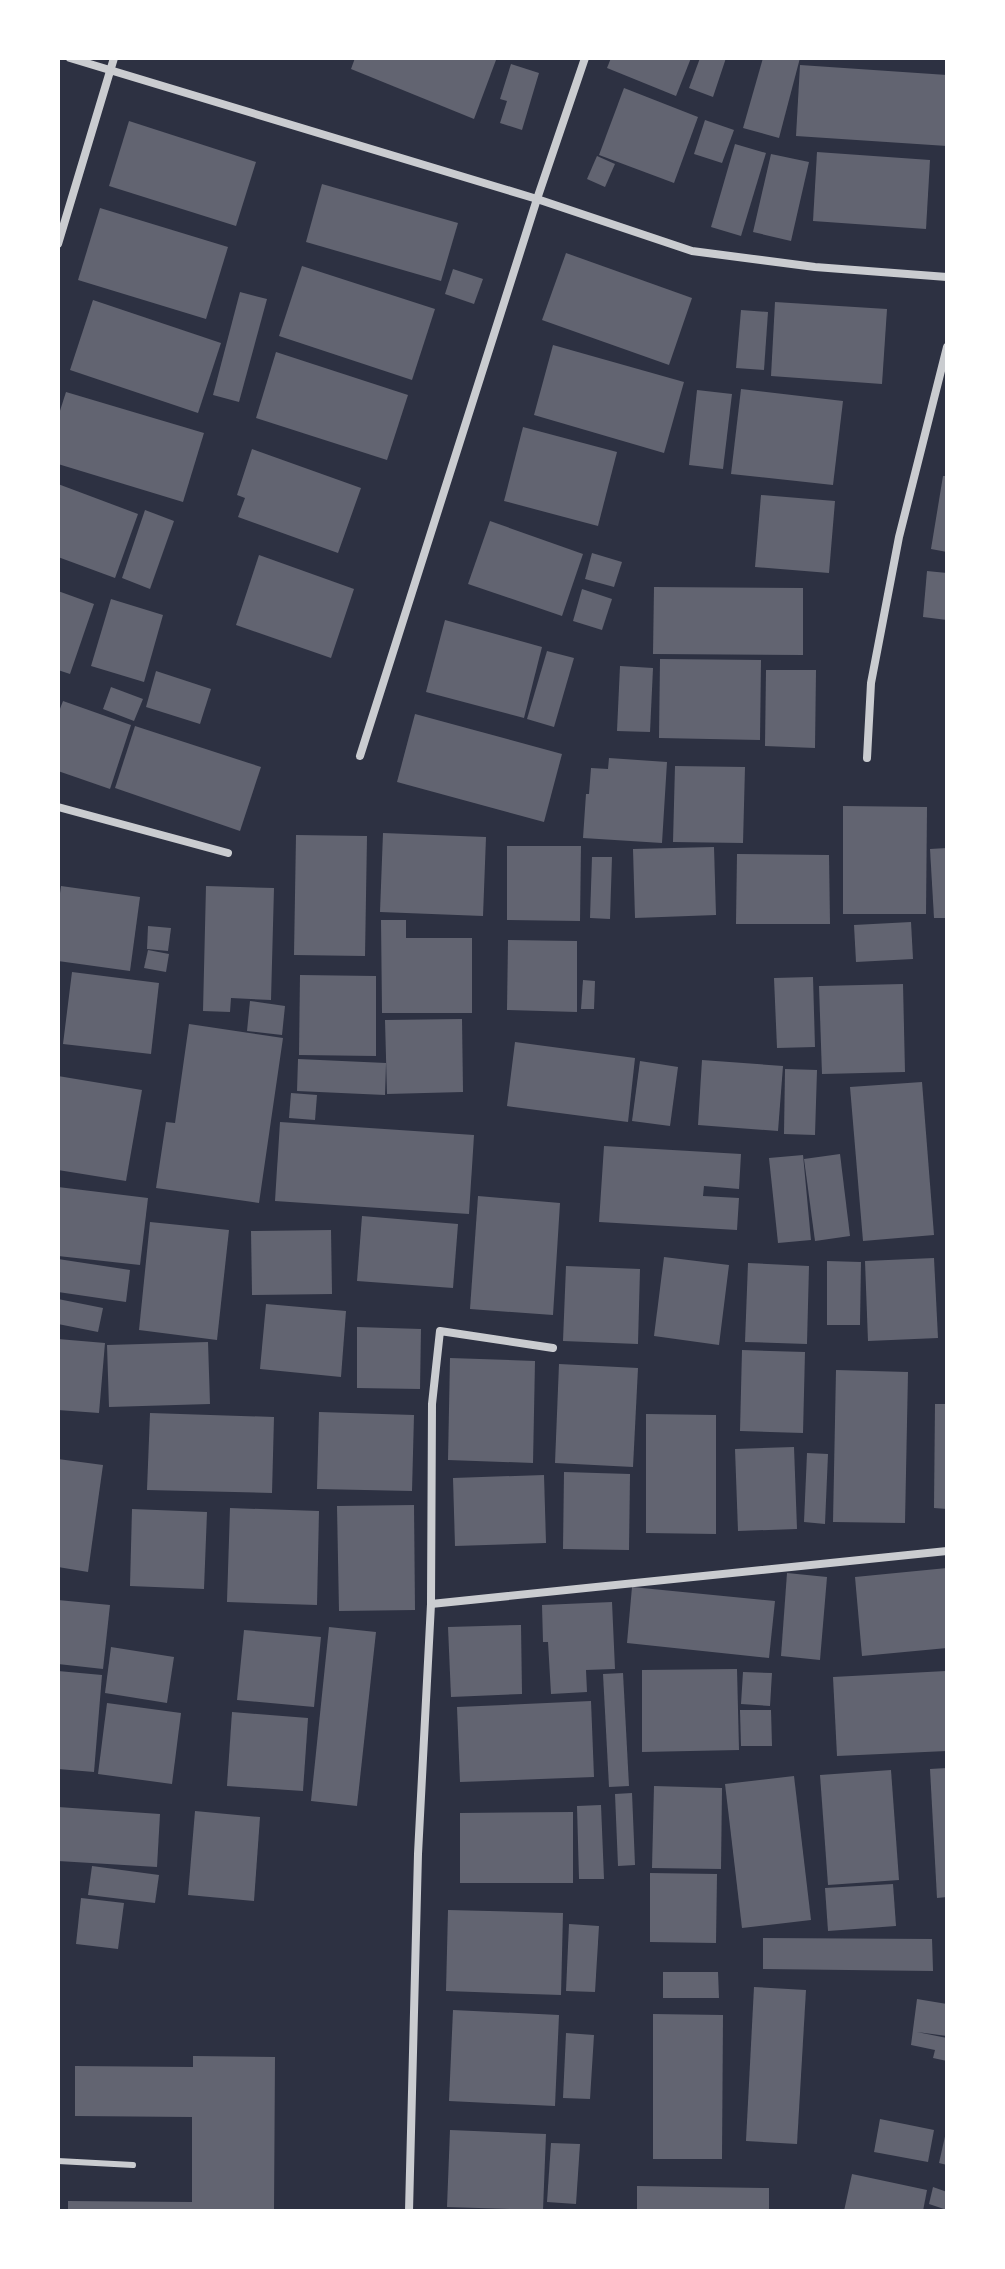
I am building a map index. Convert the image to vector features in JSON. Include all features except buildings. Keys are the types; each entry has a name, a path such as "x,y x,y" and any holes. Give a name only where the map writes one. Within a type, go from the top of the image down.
{"street":[{"path":"70,58 537,199 692,251 815,267 947,277"},
{"path":"58,244 114,58"},
{"path":"360,756 537,199 585,58"},
{"path":"867,758 871,683 879,639 899,537 947,347"},
{"path":"58,807 228,853"},
{"path":"409,2211 418,1854 431,1604 432,1404 440,1331 553,1348"},
{"path":"431,1604 947,1551"}],"lane":[{"path":"58,2161 133,2165"}]}
